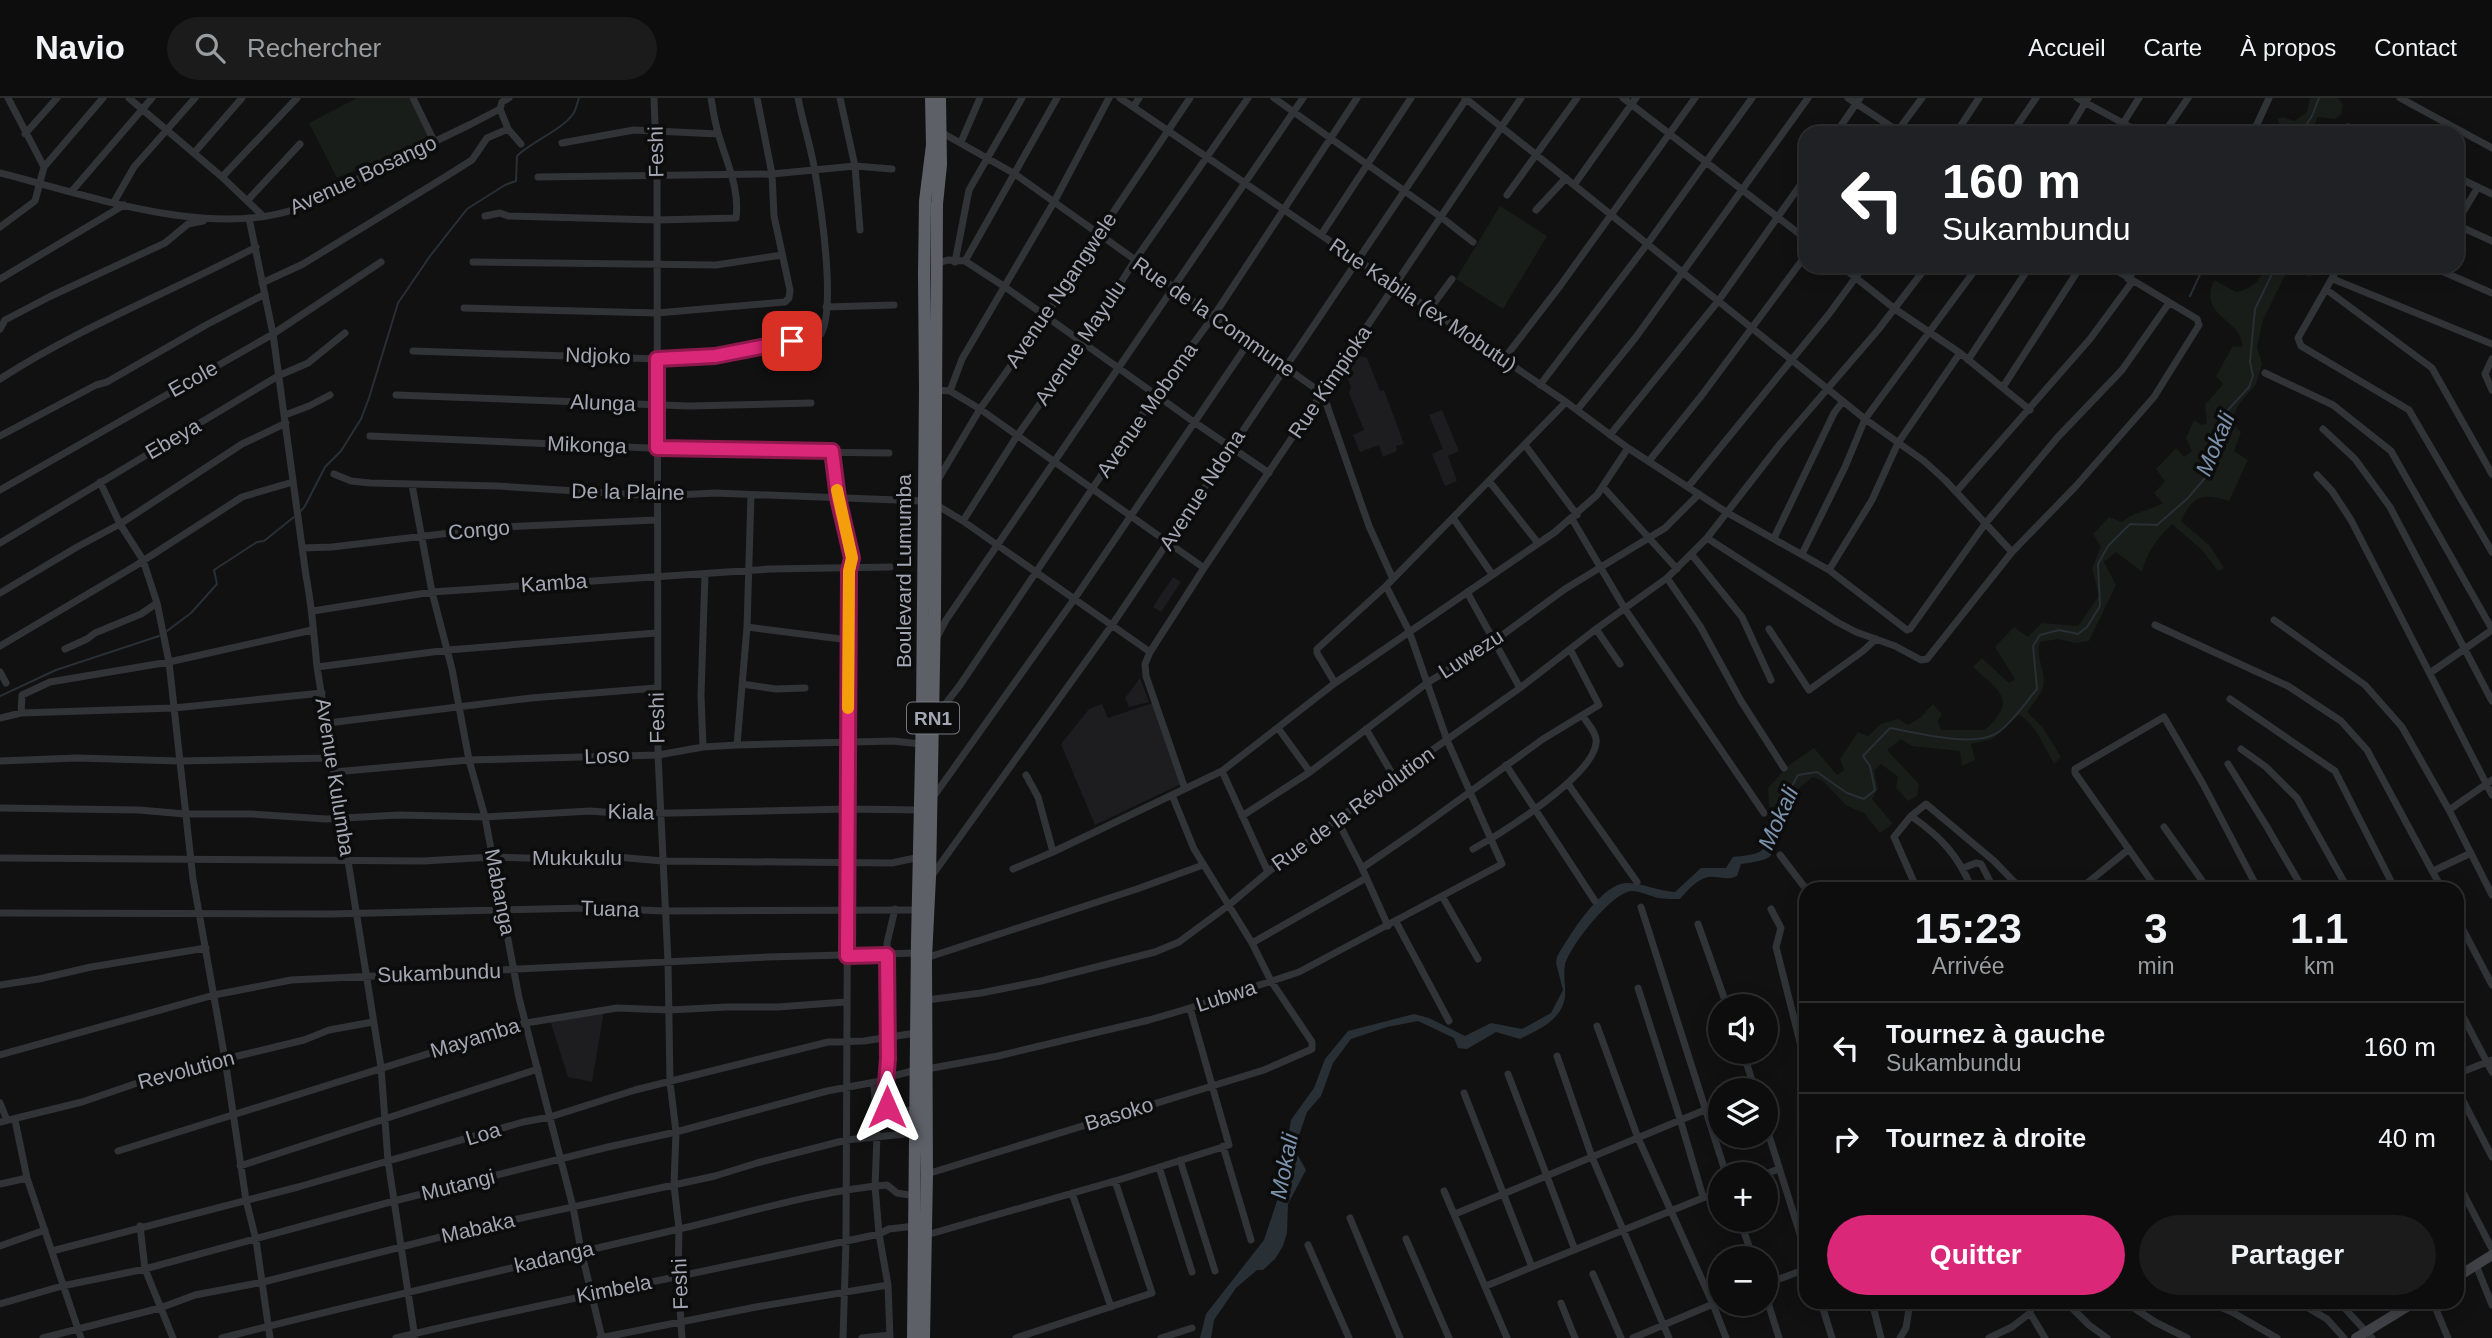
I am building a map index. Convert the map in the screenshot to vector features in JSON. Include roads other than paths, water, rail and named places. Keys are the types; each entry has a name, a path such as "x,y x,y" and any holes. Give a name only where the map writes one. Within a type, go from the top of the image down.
{"highway":[{"name":"Boulevard Lumumba","path":"929,503 935,484 937,204 941,165 931,98"},
{"name":"Boulevard Lumumba","path":"922,1070 916,1033 930,877 922,744 928,719 929,611 925,201 940,98"},
{"path":"924,274 938,268"},
{"name":"Boulevard Lumumba","path":"913,1338 919,1233 927,1174 920,1112 927,1000 919,910 934,644 929,611"},
{"name":"Boulevard Lumumba","path":"920,1112 915,1133 916,1197 924,1338"}],"street":[{"path":"8,98 44,167"},
{"path":"25,134 57,98"},
{"path":"0,227 35,201 44,167 103,98"},
{"path":"129,98 222,177 263,216"},
{"path":"72,191 152,98"},
{"path":"114,202 128,174 195,98"},
{"path":"194,153 242,98"},
{"path":"222,177 297,98"},
{"path":"413,98 434,141"},
{"name":"Avenue Bosango","path":"0,173 114,202 212,220 263,216 298,208 500,109 502,102 509,98"},
{"name":"Feshi","path":"654,98 657,176 657,755 668,962 670,1082 676,1132 674,1185 679,1229 678,1277 682,1338"},
{"path":"485,216 500,213 508,216 657,220 736,218 737,203 732,174 718,134 710,98"},
{"path":"464,308 657,313 785,302 789,298 790,290 774,216 772,174 757,98"},
{"path":"797,98 815,171 827,307 894,305"},
{"path":"840,98 855,166 860,230"},
{"path":"961,142 980,98"},
{"path":"955,262 969,190 1022,98"},
{"path":"965,261 1057,98"},
{"path":"950,391 962,359 1054,202 1109,98"},
{"name":"Rue Kabila (ex Mobutu)","path":"1120,98 1566,402 1628,448 1726,512 1829,570 1907,630 1985,524"},
{"path":"1133,107 1139,98"},
{"name":"Avenue Ngangwele","path":"935,484 980,409 1046,316 1190,98"},
{"name":"Avenue Mayulu","path":"963,521 1017,436 1083,343 1135,260 1248,98"},
{"path":"1274,98 1441,216 1473,242"},
{"path":"934,644 946,620 1056,463 1303,98"},
{"name":"Avenue Moboma","path":"928,719 960,685 1156,394 1213,317 1357,98"},
{"path":"1321,236 1410,98"},
{"path":"1466,98 1865,419 1929,466 2012,552"},
{"name":"Avenue Ndona","path":"930,877 1112,625 1284,367 1359,262 1466,98"},
{"name":"Rue Kimpioka","path":"1185,789 1145,669 1150,652 1521,98"},
{"path":"1507,195 1577,98"},
{"path":"1623,98 1634,101 1669,133 1799,234"},
{"path":"1503,360 1560,286 1695,98"},
{"path":"1540,385 1648,243 1752,98"},
{"path":"1577,410 1616,364 1808,98"},
{"path":"1848,98 1858,100 1890,126"},
{"path":"1902,126 1922,98"},
{"path":"1961,126 1979,98"},
{"path":"2017,126 2036,98"},
{"path":"2077,98 2087,100 2130,126"},
{"path":"2120,126 2139,98"},
{"path":"2169,126 2188,98"},
{"path":"2256,126 2269,98"},
{"path":"2400,98 2452,126"},
{"path":"1841,126 1858,100"},
{"path":"2071,126 2087,100"},
{"path":"1574,185 1634,101"},
{"path":"500,109 508,129 521,144"},
{"path":"262,284 303,264 472,160 487,138 508,129"},
{"path":"562,143 634,130 718,134"},
{"name":"Rue de la Commune","path":"937,131 1015,174 1323,394"},
{"path":"2464,133 2492,148"},
{"path":"247,201 300,145"},
{"path":"538,177 772,174 855,166 892,169"},
{"path":"1536,210 1566,178"},
{"path":"2464,180 2492,194"},
{"path":"1610,435 1719,299 1799,187"},
{"path":"2464,212 2478,187"},
{"path":"0,279 125,204"},
{"name":"Avenue Kulumba","path":"248,218 273,334 313,611 312,630 317,667 381,1067 388,1161 415,1336"},
{"path":"0,329 3,321 165,243 188,224 212,220"},
{"path":"2464,227 2492,241"},
{"path":"0,379 256,247"},
{"path":"473,262 716,265 782,255"},
{"path":"938,268 948,260 965,261 1269,473"},
{"name":"Ecole","path":"0,490 273,334 381,262"},
{"path":"1649,461 1799,265"},
{"path":"1851,273 1895,309 1960,353 2030,410"},
{"path":"1688,487 1829,314 1859,273"},
{"name":"Rue de la Révolution","path":"927,1000 982,993 1041,981 1155,952 1179,942 1394,777 1520,688 1677,569 1707,538 1800,419 1895,309 1922,273"},
{"path":"1802,554 1846,467 1865,419 1973,273"},
{"path":"1968,360 2025,273"},
{"path":"2003,387 2076,273"},
{"path":"1707,538 1837,622 1924,661 1955,627 2012,552 2076,486 2154,397 2199,325 2197,319 2120,273"},
{"path":"1956,492 2090,340 2134,273"},
{"path":"2336,273 2298,338 2301,346 2409,410 2492,552"},
{"path":"2447,273 2492,293"},
{"path":"1429,310 1452,279"},
{"path":"2333,279 2492,344"},
{"path":"2327,290 2432,368 2492,474"},
{"path":"0,436 96,385 107,382 265,294"},
{"path":"1985,524 2057,438 2122,370 2169,303"},
{"name":"Ndjoko","path":"413,351 657,359 715,356 823,332 827,307"},
{"name":"Ebeya","path":"0,543 278,376 307,363 345,333"},
{"path":"924,804 1074,598 1249,342"},
{"path":"1829,570 1868,508 1898,443 1960,353"},
{"path":"2492,359 2485,374 2492,390"},
{"path":"2266,373 2333,405 2391,451 2492,630 2430,673"},
{"path":"936,390 950,391 980,409 1204,568"},
{"path":"1323,394 1369,526 1393,579"},
{"path":"0,593 120,524 242,444 330,395"},
{"name":"Alunga","path":"396,395 658,405 811,403"},
{"path":"1774,538 1834,413 1843,401"},
{"path":"1335,683 1317,653 1320,646 1386,586 1566,402"},
{"path":"2323,429 2355,459 2390,507 2492,701"},
{"name":"Mikonga","path":"370,436 657,448 889,453"},
{"path":"1525,445 1574,517 1625,609 1764,813"},
{"path":"1013,869 1222,771 1335,683 1574,517 1603,487 1628,448"},
{"path":"832,451 838,498 852,558 843,1338"},
{"name":"De la Plaine","path":"334,474 351,481 412,485 497,486 657,496 687,493 929,503"},
{"path":"2317,475 2332,491 2351,520 2489,782 2492,795"},
{"path":"1489,481 1538,544"},
{"path":"100,482 120,524 143,561 157,603 169,662 199,914 225,1059 240,1166 256,1240 270,1338"},
{"path":"0,646 143,561 242,497 293,482"},
{"name":"Mabanga","path":"412,485 432,592 448,650 469,760 485,817 505,910 513,970 573,1207 601,1338"},
{"path":"1603,487 1677,569"},
{"path":"737,745 747,627 751,495"},
{"name":"Luwezu","path":"1242,816 1310,772 1427,683 1493,642 1542,605 1649,539 1674,521 1699,495"},
{"path":"929,503 999,545 1150,652"},
{"path":"1453,518 1492,575"},
{"name":"Congo","path":"302,548 332,547 501,527 656,520"},
{"path":"1692,555 1742,617 1771,680"},
{"name":"Kamba","path":"313,611 432,592 572,581 657,578 748,570 890,567"},
{"path":"703,747 701,695 705,574"},
{"path":"1667,578 1700,626 1741,701 1784,768"},
{"path":"1386,586 1409,631 1447,740 1491,839"},
{"path":"1467,592 1520,688"},
{"path":"65,649 141,614 157,603"},
{"path":"2274,620 2368,688 2402,727 2449,810 2492,895"},
{"path":"2155,625 2288,686 2341,721 2367,750 2438,882"},
{"path":"747,627 849,640"},
{"path":"1595,629 1620,664"},
{"path":"1769,629 1809,690 1876,639"},
{"path":"21,713 22,695 50,682 169,662 312,630"},
{"path":"317,667 448,650 656,633"},
{"path":"1362,867 1506,765 1597,706 1599,702 1570,649"},
{"path":"0,672 6,683"},
{"path":"743,684 776,689 805,688"},
{"path":"328,723 531,698 656,688"},
{"path":"0,718 21,713 174,708 322,693"},
{"path":"2230,699 2335,771 2391,882"},
{"path":"1473,849 1568,784 1589,759 1597,737 1582,715"},
{"path":"2152,882 2075,769 2164,718 2203,784 2254,882"},
{"path":"1278,727 1310,772"},
{"path":"1366,729 1394,777"},
{"name":"Loso","path":"334,772 469,760 657,755 703,747 737,745 893,741 922,744"},
{"path":"2241,749 2266,767 2297,799 2344,882"},
{"path":"0,761 77,758 179,761 331,758"},
{"path":"2228,764 2299,882"},
{"path":"1506,765 1595,901"},
{"path":"1222,771 1268,872"},
{"path":"1026,775 1038,797 1053,852"},
{"path":"2449,810 2489,782"},
{"path":"1568,784 1637,882"},
{"path":"1172,795 1203,865 1252,943 1271,981"},
{"name":"Kiala","path":"0,808 341,818 399,815 485,817 590,811 661,813 848,809 924,804"},
{"path":"1914,882 1894,837 1921,806 1928,804 1994,860 2014,882"},
{"path":"1911,816 1940,838 1963,868 1969,882"},
{"path":"1337,820 1366,878 1449,1021"},
{"path":"2164,827 2203,882"},
{"name":"Lubwa","path":"922,1070 998,1056 1190,1009 1311,967 1503,863 1491,839"},
{"path":"2085,882 2129,849"},
{"path":"2433,871 2471,853"},
{"path":"1780,855 1801,882"},
{"name":"Mukukulu","path":"0,858 423,861 493,857 892,863 920,857"},
{"path":"1963,868 1981,864 1990,882"},
{"name":"Sukambundu","path":"0,1055 214,995 291,980 668,962 922,956 1137,889 1203,865"},
{"path":"1252,943 1366,878"},
{"path":"1442,896 1478,959"},
{"path":"1641,907 1722,1162"},
{"name":"Tuana","path":"357,912 586,908 665,911 919,910"},
{"path":"895,909 887,943 887,1107 893,1111 920,1112"},
{"path":"1772,909 1781,928 1776,947 1799,1038"},
{"path":"0,913 357,912"},
{"path":"1698,924 1723,994"},
{"path":"2464,931 2492,985"},
{"path":"0,985 205,948"},
{"name":"Basoko","path":"927,1174 1264,1070 1310,1051 1312,1042 1271,981"},
{"path":"1638,988 1681,1119 1703,1197"},
{"name":"Mayamba","path":"118,1151 526,1023 617,1008 669,1010 845,1002"},
{"path":"1190,1009 1251,1240"},
{"path":"2464,1017 2490,1061 2492,1072"},
{"name":"Revolution","path":"7,1121 82,1102 146,1080 304,1040 329,1030 373,1022"},
{"path":"1597,1026 1638,1138 1669,1211 1708,1286"},
{"name":"Loa","path":"52,1251 523,1122 550,1117 635,1090 828,1042 916,1033"},
{"path":"1557,1056 1592,1157 1669,1338"},
{"path":"2464,1071 2490,1061"},
{"path":"240,1166 538,1069"},
{"name":"Mutangi","path":"0,1304 62,1286 145,1269 256,1240 394,1201 744,1115 828,1091 922,1070"},
{"path":"1508,1074 1575,1250"},
{"path":"862,1338 890,1336 888,1285 879,1234 875,1186 877,1136 873,1083"},
{"path":"1464,1093 1532,1267"},
{"path":"0,1103 79,1334"},
{"path":"2464,1103 2492,1157"},
{"path":"1455,1214 1707,1109"},
{"name":"Mabaka","path":"43,1338 79,1334 107,1320 160,1308 195,1295 262,1282 476,1227 715,1176 846,1140 915,1133"},
{"name":"Kimbela","path":"396,1338 415,1336 592,1293 879,1234 889,1229 919,1233 1115,1181 1226,1144"},
{"path":"1773,1148 1799,1230"},
{"path":"1180,1160 1215,1271"},
{"path":"1159,1167 1192,1272"},
{"path":"0,1184 27,1178"},
{"path":"1016,1338 1151,1294 1115,1181"},
{"name":"kadanga","path":"222,1338 581,1250 845,1190 887,1185 897,1193 916,1197"},
{"path":"1444,1191 1507,1338"},
{"path":"1072,1193 1111,1307"},
{"path":"1486,1286 1708,1195"},
{"path":"2464,1195 2492,1249"},
{"path":"1350,1218 1400,1338"},
{"path":"140,1226 145,1269 173,1338"},
{"path":"0,1246 45,1230"},
{"path":"1406,1239 1449,1338"},
{"path":"1308,1245 1349,1338"},
{"path":"2464,1270 2492,1255"},
{"path":"2476,1265 2492,1305"},
{"path":"1778,1280 1799,1272"},
{"path":"1593,1275 1621,1338"},
{"path":"601,1338 888,1285"},
{"path":"1561,1303 1575,1338"},
{"path":"1633,1338 1708,1307"},
{"path":"1823,1309 1832,1338"},
{"path":"1873,1309 1881,1338"},
{"path":"1900,1338 1906,1328 1909,1309"},
{"path":"2031,1309 2041,1336"},
{"path":"2073,1309 2107,1338"},
{"path":"2136,1309 2187,1338"},
{"path":"2225,1309 2277,1338"},
{"path":"2310,1309 2327,1319 2344,1338"},
{"path":"2346,1309 2370,1335"},
{"path":"2356,1338 2370,1335 2404,1309"},
{"path":"2436,1309 2448,1338"},
{"path":"1994,1337 2030,1312"},
{"path":"1720,1316 1726,1338"},
{"path":"1772,1316 1779,1338"},
{"path":"1161,1338 1192,1328"}],"water":[{"path":"1776,816 1781,819 1773,852 1765,859 1741,864 1737,876 1704,878 1680,899 1658,898 1632,891 1614,900 1593,921 1568,957 1564,970 1565,996 1559,1013 1520,1039 1496,1032 1467,1049 1458,1048 1454,1038 1418,1021 1387,1027 1351,1039 1333,1063 1321,1096 1307,1112 1296,1144 1296,1152 1306,1170 1288,1204 1287,1233 1283,1246 1275,1259 1263,1270 1257,1270 1236,1288 1214,1320 1211,1338 1200,1338 1206,1314 1264,1240 1285,1177 1285,1154 1291,1120 1314,1088 1325,1059 1348,1031 1414,1014 1429,1018 1465,1036 1491,1023 1522,1029 1551,1013 1563,990 1557,957 1587,912 1606,892 1626,883 1675,892 1701,868 1726,868 1733,857 1749,855 1765,848 1766,825 1770,818"}],"waterway":[{"path":"301,511 325,467 341,451 361,419 398,303 467,209 516,181 517,156 568,120 579,98"},
{"name":"Mokali","path":"2306,126 2319,98"},
{"path":"2190,296 2201,273"},
{"name":"Mokali","path":"1774,818 1798,775 1817,772 1847,793 1864,799 1875,790 1870,766 1863,756 1890,728 1960,739 1986,737 2003,729 2037,689 2033,646 2040,635 2059,630 2078,634 2087,627 2100,606 2098,564 2108,546 2130,524 2157,525 2188,498 2205,478 2224,436 2227,411 2249,387 2253,376 2250,362 2255,309 2273,273"},
{"path":"167,631 191,613 217,584 214,570 257,542 264,541 294,517"},
{"path":"0,696 56,670 159,636"}]}
